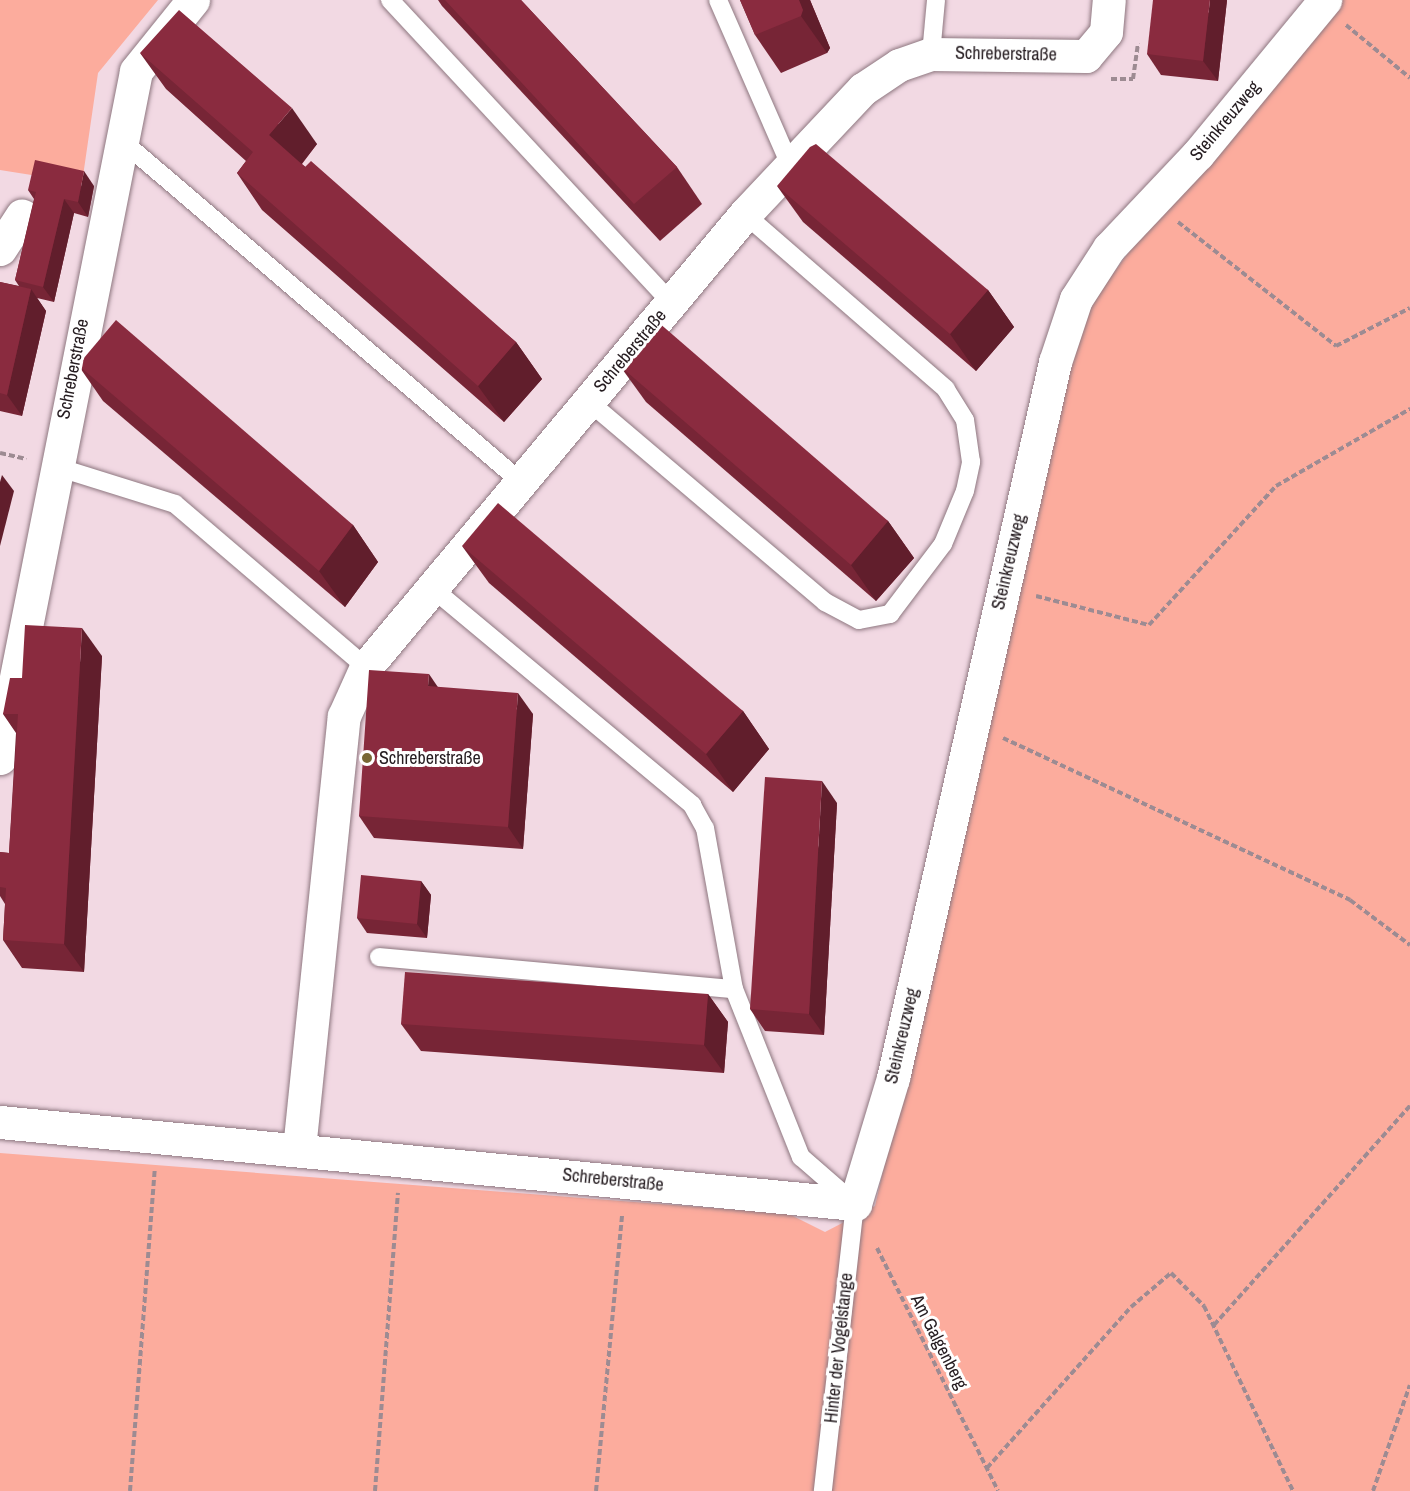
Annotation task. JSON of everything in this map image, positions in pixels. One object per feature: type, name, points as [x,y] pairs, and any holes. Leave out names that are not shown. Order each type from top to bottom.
[{"type":"street","name":"Schreberstraße","points":[[0,758],[54,466],[120,139],[136,71],[193,0]]},
{"type":"street","name":"Schreberstraße","points":[[299,1149],[344,716],[366,667],[745,214],[792,168],[878,76],[932,54],[1086,56],[1106,32],[1109,0]]},
{"type":"street","name":"Steinkreuzweg","points":[[855,1204],[893,1078],[1055,362],[1076,299],[1109,248],[1153,201],[1323,2]]},
{"type":"street","points":[[0,249],[22,215]]},
{"type":"street","name":"Schreberstraße","points":[[0,1122],[855,1204]]},
{"type":"lane","points":[[390,0],[671,302]]},
{"type":"lane","points":[[718,0],[792,168]]},
{"type":"lane","points":[[932,54],[936,0]]},
{"type":"lane","points":[[120,139],[521,482]]},
{"type":"lane","points":[[588,401],[825,602],[859,620],[891,614],[943,544],[965,491],[971,462],[964,420],[946,389],[745,214]]},
{"type":"lane","points":[[54,466],[175,504],[366,667]]},
{"type":"lane","points":[[432,588],[693,805],[705,828],[734,988],[801,1157],[855,1204]]},
{"type":"lane","points":[[379,957],[734,988]]},
{"type":"lane","name":"Hinter der Vogelstange","points":[[823,1491],[855,1204]]},
{"type":"path","points":[[1323,2],[1410,78]]},
{"type":"path","points":[[1153,201],[1336,346],[1410,308]]},
{"type":"path","points":[[1003,589],[1149,625],[1276,486],[1410,409]]},
{"type":"path","points":[[972,723],[1350,900],[1410,945]]},
{"type":"path","points":[[1214,1326],[1410,1106]]},
{"type":"path","points":[[130,1491],[156,1136]]},
{"type":"path","points":[[375,1491],[401,1159]]},
{"type":"path","points":[[596,1491],[626,1182]]},
{"type":"path","name":"Am Galgenberg","points":[[855,1204],[998,1491]]},
{"type":"path","points":[[987,1468],[1131,1307],[1171,1272],[1204,1305],[1293,1491]]},
{"type":"path","points":[[1373,1491],[1410,1385]]},
{"type":"shaded area","points":[[0,0],[158,0],[98,73],[82,183],[0,170]]},
{"type":"shaded area","points":[[1338,0],[1410,0],[1410,1491],[0,1491],[0,1153],[789,1214],[825,1232],[875,1206],[1063,384],[1088,308],[1161,208]]},
{"type":"building","points":[[445,0],[521,0],[677,167],[634,204]]},
{"type":"building","points":[[740,0],[799,0],[803,10],[801,16],[755,35]]},
{"type":"building","points":[[1153,0],[1210,0],[1203,61],[1147,54]]},
{"type":"building","points":[[179,10],[292,108],[269,135],[305,167],[311,161],[516,342],[478,386],[237,173],[253,152],[140,53]]},
{"type":"building","points":[[816,144],[988,290],[950,334],[777,186],[810,147]]},
{"type":"building","points":[[35,160],[84,171],[78,202],[64,199],[43,287],[15,280],[36,192],[28,190]]},
{"type":"building","points":[[0,282],[31,289],[7,395],[0,393]]},
{"type":"building","points":[[116,320],[353,525],[319,571],[78,365]]},
{"type":"building","points":[[658,322],[888,521],[851,565],[620,366]]},
{"type":"building","points":[[498,503],[743,711],[706,754],[462,546]]},
{"type":"building","points":[[25,625],[82,628],[64,944],[3,940],[6,888],[0,887],[0,852],[9,853],[18,714],[3,714],[10,678],[22,678]]},
{"type":"building","points":[[369,670],[429,674],[428,686],[518,693],[508,827],[359,816]]},
{"type":"building","points":[[765,777],[822,781],[809,1014],[750,1009]]},
{"type":"building","points":[[361,875],[421,881],[417,924],[357,918]]},
{"type":"building","points":[[405,972],[708,994],[704,1045],[401,1024]]},
{"type":"place","name":"Schreberstraße","points":[[367,758]]}]
